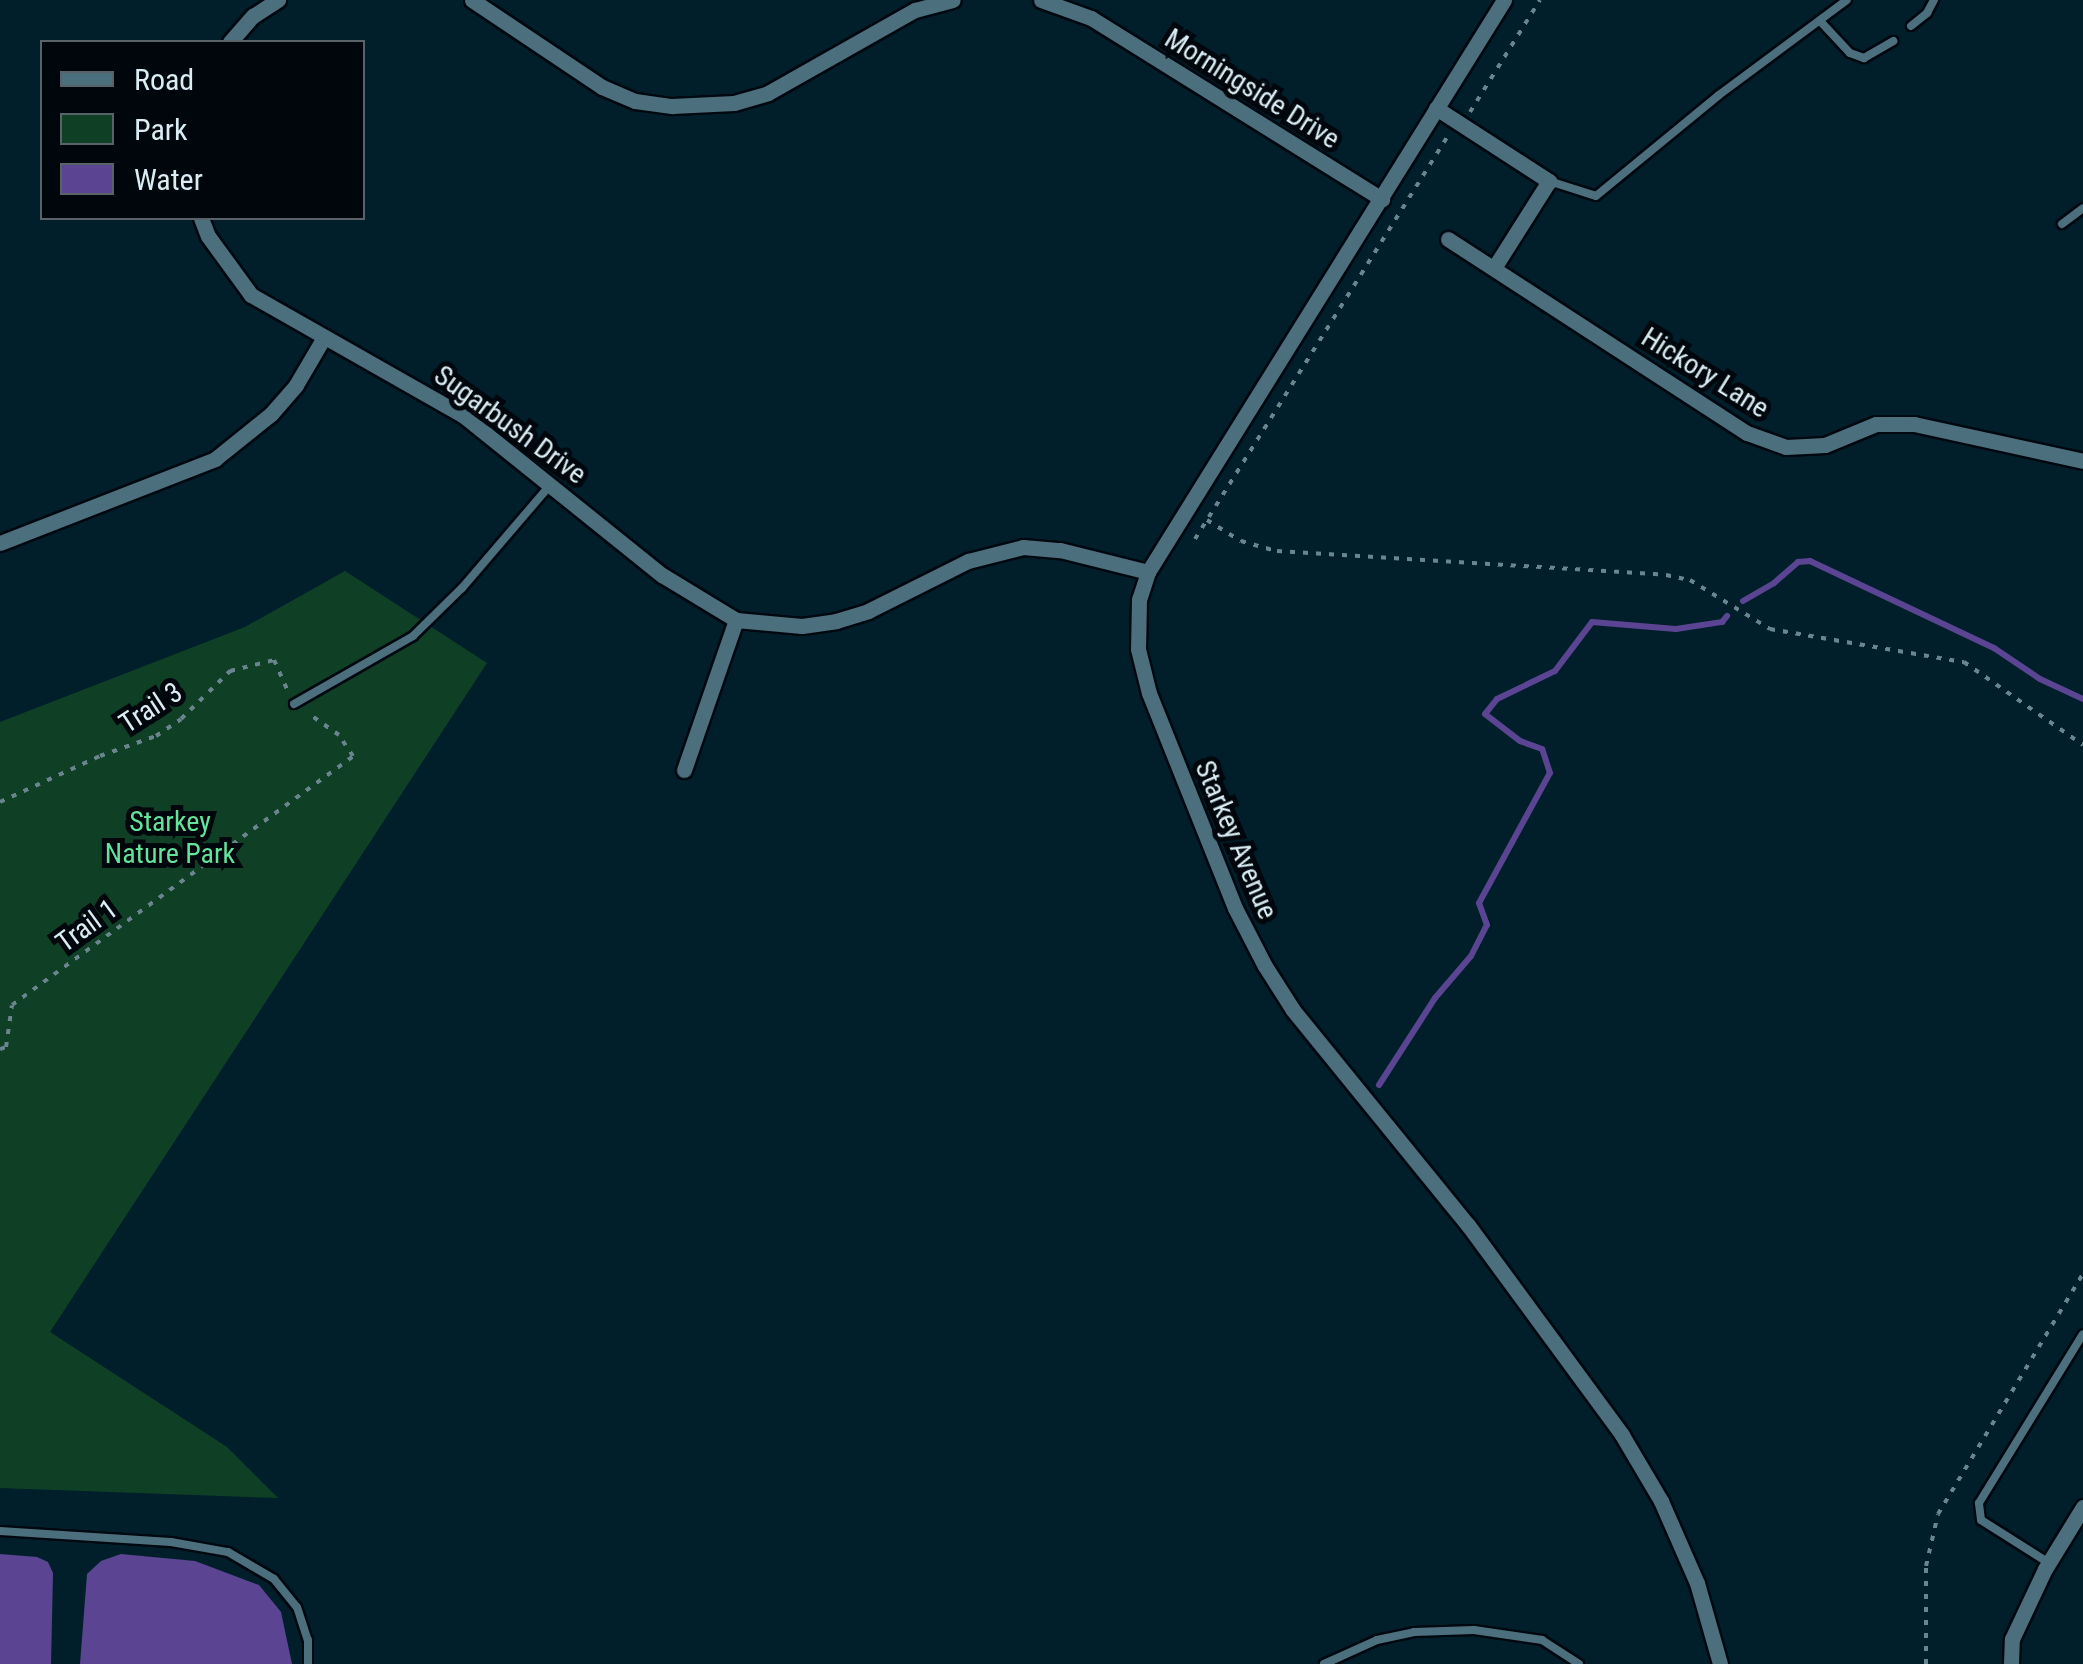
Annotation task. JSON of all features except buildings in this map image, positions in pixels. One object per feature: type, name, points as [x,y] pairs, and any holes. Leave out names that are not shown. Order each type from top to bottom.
[{"type":"street","points":[[232,40],[253,16],[278,0]]},
{"type":"street","points":[[472,0],[602,87],[635,100],[672,106],[734,103],[768,93],[913,5],[953,0]]},
{"type":"street","name":"Morningside Drive","points":[[1041,0],[1091,18],[1382,199]]},
{"type":"street","name":"Starkey Avenue","points":[[1504,0],[1148,572],[1136,626],[1149,694],[1235,908],[1265,966],[1293,1010],[1468,1225],[1622,1436],[1661,1502],[1697,1583],[1720,1664]]},
{"type":"street","points":[[1436,108],[1549,180],[1494,268]]},
{"type":"street","points":[[0,542],[215,459],[272,414],[296,385],[323,338],[251,295],[201,220]]},
{"type":"street","name":"Hickory Lane","points":[[1448,240],[1747,433],[1786,447],[1825,444],[1876,424],[1914,424],[2083,461]]},
{"type":"street","name":"Sugarbush Drive","points":[[323,338],[464,416],[662,575],[736,620],[802,626],[836,621],[868,611],[968,561],[1023,547],[1060,550],[1148,572]]},
{"type":"street","points":[[684,770],[736,620]]},
{"type":"street","points":[[2011,1664],[2012,1639],[2083,1507]]},
{"type":"lane","points":[[1549,180],[1596,196],[1719,95],[1847,0]]},
{"type":"lane","points":[[1911,26],[1927,13],[1934,0]]},
{"type":"lane","points":[[1821,22],[1850,53],[1864,58],[1893,41]]},
{"type":"lane","points":[[2062,224],[2083,208]]},
{"type":"lane","points":[[294,704],[413,636],[462,588],[551,484]]},
{"type":"lane","points":[[2049,1564],[1981,1520],[1979,1503],[2083,1334]]},
{"type":"lane","points":[[0,1530],[171,1542],[228,1552],[274,1579],[298,1608],[308,1640],[308,1664]]},
{"type":"lane","points":[[1324,1664],[1377,1640],[1414,1632],[1474,1630],[1542,1640],[1579,1664]]},
{"type":"path","points":[[1195,539],[1457,122],[1468,115],[1540,0]]},
{"type":"path","points":[[1207,520],[1241,541],[1276,551],[1666,575],[1690,580],[1770,629],[1964,662],[2083,745]]},
{"type":"path","name":"Trail 3","points":[[0,802],[100,756],[156,736],[180,719],[230,671],[274,660],[294,704]]},
{"type":"path","name":"Trail 1","points":[[0,1049],[6,1047],[12,1005],[354,756],[340,734],[294,704]]},
{"type":"path","points":[[1926,1664],[1926,1566],[1938,1514],[2083,1274]]},
{"type":"green space","name":"Starkey Nature Park","points":[[345,571],[487,663],[50,1332],[227,1447],[278,1498],[0,1488],[0,722],[245,627]]},
{"type":"water","points":[[0,1554],[37,1557],[48,1562],[53,1573],[51,1664],[0,1664]]},
{"type":"water","points":[[121,1554],[195,1561],[259,1585],[281,1612],[292,1664],[80,1664],[87,1574],[101,1561]]},
{"type":"waterway","points":[[1743,601],[1774,583],[1798,562],[1810,561],[1994,648],[2040,679],[2083,699]]},
{"type":"waterway","points":[[1379,1085],[1435,998],[1471,956],[1487,925],[1479,903],[1550,773],[1542,749],[1520,741],[1485,714],[1497,699],[1555,671],[1592,622],[1676,629],[1722,622],[1727,616]]}]
